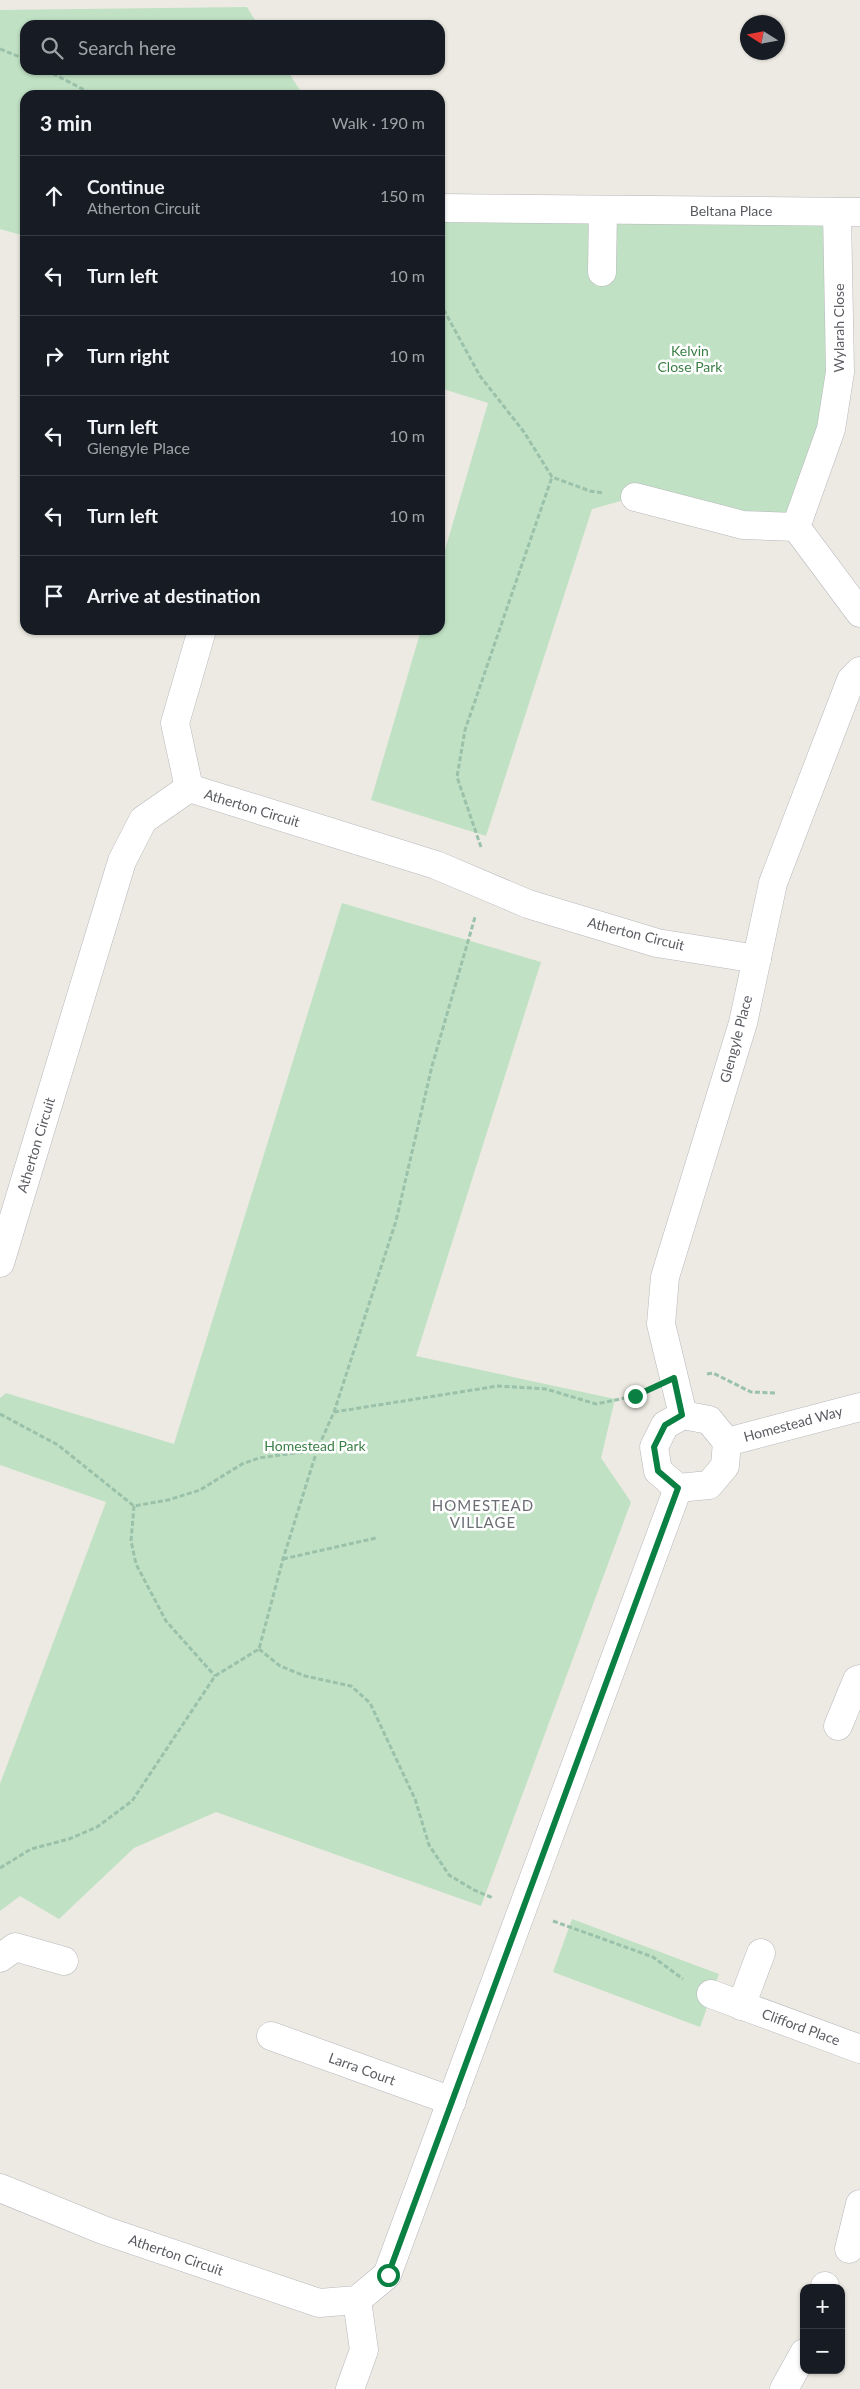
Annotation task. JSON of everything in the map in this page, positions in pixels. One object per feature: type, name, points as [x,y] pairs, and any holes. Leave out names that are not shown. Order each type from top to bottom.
[{"type":"street","name":"Beltana Place","points":[[445,208],[849,212]]},
{"type":"street","points":[[602,210],[602,272]]},
{"type":"street","name":"Wylarah Close","points":[[796,527],[831,429],[840,372],[849,212]]},
{"type":"street","points":[[635,497],[743,525],[796,527],[860,613]]},
{"type":"street","points":[[189,788],[175,723],[201,635]]},
{"type":"street","name":"Glengyle Place","points":[[682,1415],[661,1324],[665,1277],[743,1023],[773,883],[851,680],[860,671]]},
{"type":"street","name":"Atherton Circuit","points":[[0,1264],[122,862],[143,820],[189,788],[436,865],[528,904],[657,943],[757,959]]},
{"type":"street","name":"Homestead Way","points":[[727,1442],[860,1407]]},
{"type":"street","points":[[682,1415],[709,1420],[727,1442],[726,1466],[709,1485],[678,1488],[658,1471],[654,1447],[665,1425],[682,1415]]},
{"type":"street","points":[[350,2389],[364,2350],[357,2300],[388,2275],[678,1488]]},
{"type":"street","points":[[838,1726],[857,1680],[860,1679]]},
{"type":"street","points":[[0,1958],[15,1947],[64,1961]]},
{"type":"street","points":[[741,2006],[761,1953]]},
{"type":"street","name":"Clifford Place","points":[[711,1994],[860,2049]]},
{"type":"street","name":"Larra Court","points":[[271,2036],[452,2101]]},
{"type":"street","name":"Atherton Circuit","points":[[0,2188],[103,2230],[319,2303],[357,2300]]},
{"type":"street","points":[[849,2249],[860,2204]]},
{"type":"street","points":[[784,2389],[800,2360]]},
{"type":"path","points":[[0,49],[20,57]]},
{"type":"path","points":[[56,75],[84,90]]},
{"type":"path","points":[[445,312],[480,376],[524,432],[552,477],[590,491],[635,497]]},
{"type":"path","points":[[0,1868],[31,1849],[69,1839],[97,1827],[132,1801],[215,1676],[258,1648],[317,1450],[334,1412],[396,1221],[432,1066],[484,886],[484,858],[457,777],[465,730],[552,477]]},
{"type":"path","points":[[334,1412],[498,1386],[546,1389],[596,1404],[635,1396],[674,1378],[713,1373],[751,1392],[778,1394]]},
{"type":"path","points":[[0,1414],[58,1445],[134,1506],[168,1500],[200,1490],[242,1464],[259,1458],[317,1450]]},
{"type":"path","points":[[134,1506],[130,1541],[136,1564],[166,1621],[215,1676]]},
{"type":"path","points":[[283,1559],[376,1538]]},
{"type":"path","points":[[258,1648],[280,1666],[305,1676],[351,1686],[370,1703],[415,1799],[429,1845],[449,1874],[474,1890],[523,1911],[653,1957],[691,1985],[711,1994]]},
{"type":"green space","points":[[247,7],[255,20],[20,20],[20,75],[290,75],[300,90],[20,90],[20,235],[0,229],[0,10]]},
{"type":"green space","name":"Kelvin Close Park","points":[[445,208],[837,212],[840,372],[796,527],[635,497],[592,509],[486,836],[371,800],[420,635],[445,635],[445,550],[488,403],[445,390]]},
{"type":"green space","name":"Homestead Park","points":[[342,903],[541,962],[416,1356],[615,1399],[601,1458],[631,1502],[481,1906],[216,1812],[134,1848],[59,1919],[20,1896],[0,1911],[0,1784],[106,1502],[0,1465],[0,1398],[6,1393],[174,1444]]},
{"type":"green space","points":[[572,1919],[719,1974],[700,2027],[553,1972]]},
{"type":"district","name":"HOMESTEAD VILLAGE","points":[[483,1514]]},
{"type":"route","points":[[388,2275],[678,1488],[658,1471],[654,1447],[665,1425],[682,1415],[674,1378],[635,1396]]}]
